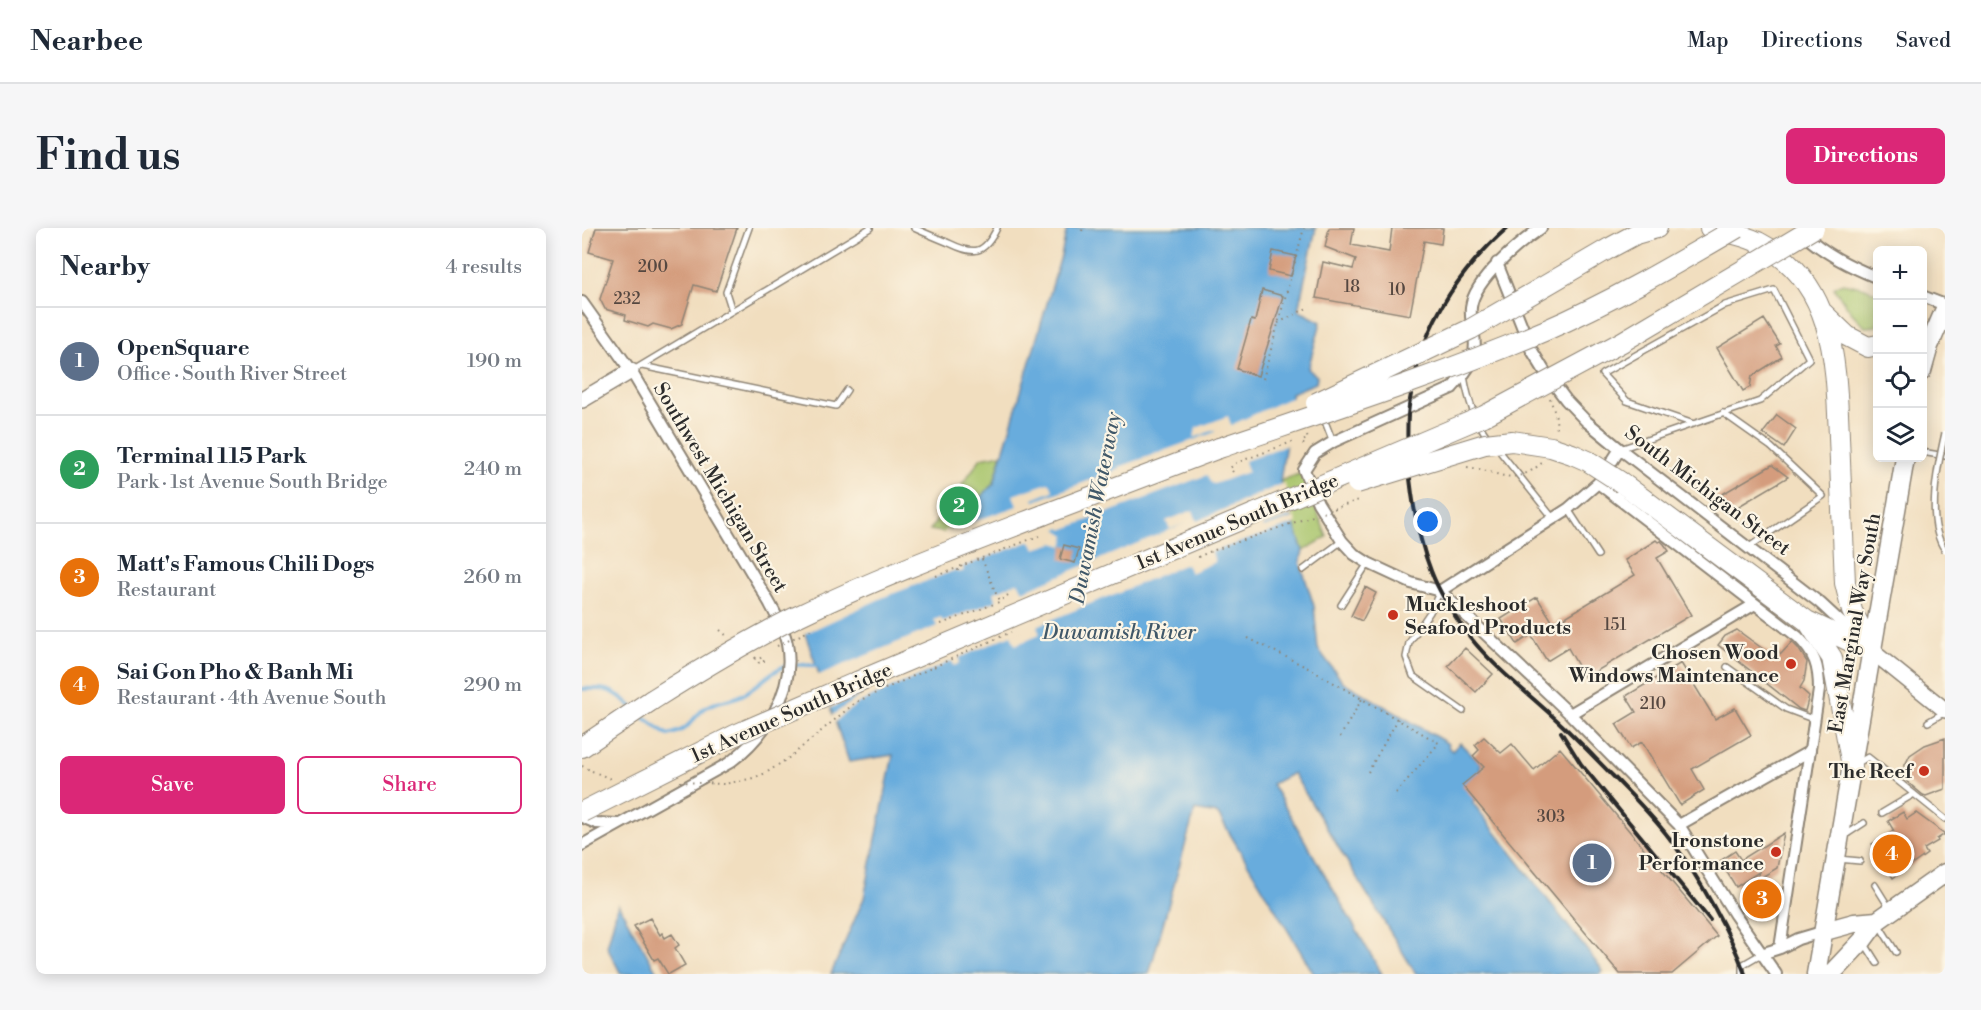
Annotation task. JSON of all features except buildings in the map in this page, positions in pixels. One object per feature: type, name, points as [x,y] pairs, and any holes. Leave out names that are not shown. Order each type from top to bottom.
[{"type":"highway","points":[[1219,448],[1471,330],[1608,249],[1636,234],[1657,228]]},
{"type":"highway","points":[[1710,228],[1757,242],[1778,254],[1795,270],[1822,312],[1830,334],[1836,380],[1845,583],[1852,611],[1873,652]]},
{"type":"highway","points":[[582,747],[736,648],[794,618],[933,558],[1219,448],[1442,371],[1544,331],[1613,298],[1737,228]]},
{"type":"highway","name":"1st Avenue South Bridge","points":[[582,812],[744,730],[1484,416],[1612,347],[1814,228]]},
{"type":"highway","points":[[1822,312],[1847,336],[1868,347],[1873,346]]},
{"type":"highway","points":[[1254,514],[1485,444],[1512,441],[1551,447],[1588,461],[1623,483],[1807,621],[1873,652]]},
{"type":"highway","points":[[1807,621],[1832,658],[1852,766]]},
{"type":"main road","points":[[1927,354],[1945,307]]},
{"type":"main road","points":[[582,400],[636,369]]},
{"type":"main road","name":"East Marginal Way South","points":[[1816,974],[1904,462]]},
{"type":"main road","name":"South Michigan Street","points":[[1873,652],[1945,711]]},
{"type":"main road","points":[[1832,974],[1884,916],[1944,876]]},
{"type":"main road","points":[[1825,931],[1884,916]]},
{"type":"street","points":[[1541,228],[1497,263],[1475,295],[1471,305],[1475,355],[1452,388],[1333,442],[1315,453],[1304,470],[1318,503],[1342,541],[1354,554],[1412,583],[1440,591],[1570,714],[1679,825],[1776,974]]},
{"type":"street","points":[[1798,228],[1822,250],[1873,276]]},
{"type":"street","name":"South Michigan Street","points":[[1497,263],[1531,349],[1566,400],[1586,421],[1820,603],[1873,652]]},
{"type":"street","points":[[1927,298],[1945,307]]},
{"type":"street","name":"Southwest Michigan Street","points":[[582,845],[729,763],[753,742],[772,717],[779,703],[787,676],[788,660],[788,646],[778,618],[636,369],[584,309]]},
{"type":"street","points":[[1440,591],[1568,509],[1598,483],[1620,449]]},
{"type":"street","points":[[1570,714],[1755,604],[1598,483]]},
{"type":"street","name":"East Marginal Way South","points":[[1755,604],[1810,649],[1819,674],[1815,720],[1779,948]]},
{"type":"street","points":[[1679,825],[1810,751]]},
{"type":"street","points":[[582,817],[596,823],[618,824]]},
{"type":"street","points":[[1761,954],[1825,931]]},
{"type":"lane","points":[[732,311],[726,292],[749,228]]},
{"type":"lane","points":[[636,369],[870,228]]},
{"type":"lane","points":[[914,228],[966,251],[977,251],[984,247],[994,236],[997,228]]},
{"type":"lane","points":[[1620,449],[1694,424],[1760,401],[1809,359],[1774,290],[1725,305],[1602,374],[1627,401],[1694,424]]},
{"type":"lane","points":[[636,369],[836,406],[847,390]]},
{"type":"lane","points":[[1463,374],[1478,423],[1554,519]]},
{"type":"lane","points":[[1723,414],[1771,447],[1823,496],[1749,547]]},
{"type":"lane","points":[[1324,419],[1333,442]]},
{"type":"lane","points":[[1945,433],[1935,483],[1935,514],[1939,541],[1945,550]]},
{"type":"lane","points":[[1927,453],[1945,456]]},
{"type":"lane","points":[[1568,509],[1598,555]]},
{"type":"lane","points":[[1303,570],[1342,541]]},
{"type":"lane","points":[[1341,605],[1368,563]]},
{"type":"lane","points":[[1440,591],[1430,612],[1409,643],[1406,657],[1413,676],[1463,711]]},
{"type":"lane","points":[[1727,666],[1786,709],[1815,720]]},
{"type":"lane","points":[[1928,722],[1945,711]]},
{"type":"lane","points":[[1852,766],[1868,757],[1945,819]]},
{"type":"lane","points":[[1882,813],[1914,794]]},
{"type":"lane","points":[[1840,838],[1864,823]]},
{"type":"lane","points":[[1836,858],[1860,861]]},
{"type":"lane","points":[[1875,885],[1896,952]]},
{"type":"lane","points":[[1863,940],[1877,963]]},
{"type":"lane","points":[[1742,974],[1742,964],[1761,954]]},
{"type":"path","points":[[1263,379],[1304,228]]},
{"type":"path","points":[[1278,323],[1307,308]]},
{"type":"path","points":[[1548,395],[1556,417],[1557,438]]},
{"type":"path","points":[[1233,472],[1230,468],[1236,463],[1309,436],[1311,443],[1304,446],[1302,441],[1308,439]]},
{"type":"path","points":[[1464,466],[1508,477],[1526,474],[1545,460]]},
{"type":"path","name":"1st Avenue South Bridge","points":[[1209,552],[1364,498]]},
{"type":"path","points":[[930,578],[957,568],[958,570],[962,568],[961,566],[1039,536]]},
{"type":"path","points":[[982,559],[999,602]]},
{"type":"path","points":[[941,624],[999,602],[1008,595]]},
{"type":"path","points":[[776,647],[818,626]]},
{"type":"path","name":"1st Avenue South Bridge","points":[[680,782],[724,784],[750,779],[765,773],[784,761],[856,702],[1011,632]]},
{"type":"path","points":[[1248,638],[1308,668],[1441,744],[1396,793]]},
{"type":"path","points":[[748,661],[757,660],[765,652]]},
{"type":"path","points":[[1340,737],[1362,699]]},
{"type":"path","points":[[1368,772],[1398,720]]},
{"type":"path","points":[[582,766],[613,779]]},
{"type":"green space","points":[[1843,283],[1873,291],[1873,326],[1865,327],[1851,312],[1834,288]]},
{"type":"green space","points":[[1002,454],[994,483],[947,533],[930,530],[981,458]]},
{"type":"green space","points":[[1302,473],[1327,537],[1303,551],[1280,481]]},
{"type":"water","name":"Duwamish River","points":[[1067,228],[1316,228],[1298,310],[1321,322],[1308,369],[1317,376],[1316,383],[1291,393],[1292,405],[1280,481],[1303,551],[1300,562],[1314,606],[1318,649],[1343,682],[1447,743],[1452,751],[1460,743],[1481,764],[1473,803],[1603,971],[1601,974],[1416,974],[1293,773],[1272,784],[1382,974],[1314,974],[1218,814],[1195,810],[1149,974],[831,974],[864,898],[893,755],[849,762],[797,610],[934,547],[994,483],[1061,256]]},
{"type":"water","points":[[618,904],[658,974],[621,974],[607,947]]},
{"type":"pier","points":[[1294,396],[1295,406],[1289,444],[1245,461],[1248,472],[1214,484],[1207,475],[1062,530],[1057,529],[1066,535],[1063,546],[1054,543],[1035,549],[1031,541],[963,567],[964,571],[958,573],[956,570],[884,597],[802,635],[794,611],[796,607],[932,545],[948,528],[949,530],[1017,506],[1013,495],[1051,484],[1053,491],[1033,499],[1034,501],[1215,432],[1214,430],[1194,438],[1196,428],[1228,416],[1231,425]]},
{"type":"pier","points":[[1284,483],[1295,515],[1263,526],[1263,528],[1295,517],[1297,523],[1212,552],[1215,562],[1190,573],[1186,564],[1037,626],[1040,635],[1015,645],[1011,635],[959,658],[960,663],[954,666],[952,661],[859,703],[833,724],[830,717],[861,695],[828,709],[816,676],[937,626],[934,620],[941,617],[943,621],[996,601],[993,593],[1018,582],[1023,591],[1186,523],[1170,529],[1166,521],[1193,510],[1197,521]]},
{"type":"waterway","points":[[642,716],[668,735],[676,733],[686,727],[705,708],[746,693],[778,669],[799,664],[816,665]]},
{"type":"waterway","points":[[582,689],[597,689],[615,693],[632,707]]},
{"type":"railway","points":[[1507,228],[1481,253],[1448,296],[1431,328],[1417,370],[1410,399],[1407,433],[1409,473],[1415,515],[1425,554],[1443,597],[1480,649],[1575,737],[1666,834],[1714,906],[1745,974]]},
{"type":"railway","points":[[1561,732],[1581,764],[1710,920]]},
{"type":"place","name":"Terminal 115 Park","points":[[959,506]]},
{"type":"place","name":"Muckleshoot Seafood Products","points":[[1393,615]]},
{"type":"place","name":"Chosen Wood Windows Maintenance","points":[[1791,664]]},
{"type":"place","name":"The Reef","points":[[1924,771]]},
{"type":"place","name":"Ironstone Performance","points":[[1776,852]]},
{"type":"place","name":"Sai Gon Pho & Banh Mi","points":[[1892,854]]},
{"type":"place","name":"OpenSquare","points":[[1592,863]]},
{"type":"place","name":"Matt's Famous Chili Dogs","points":[[1762,899]]},
{"type":"water label","name":"Duwamish Waterway","points":[[1095,508]]}]
